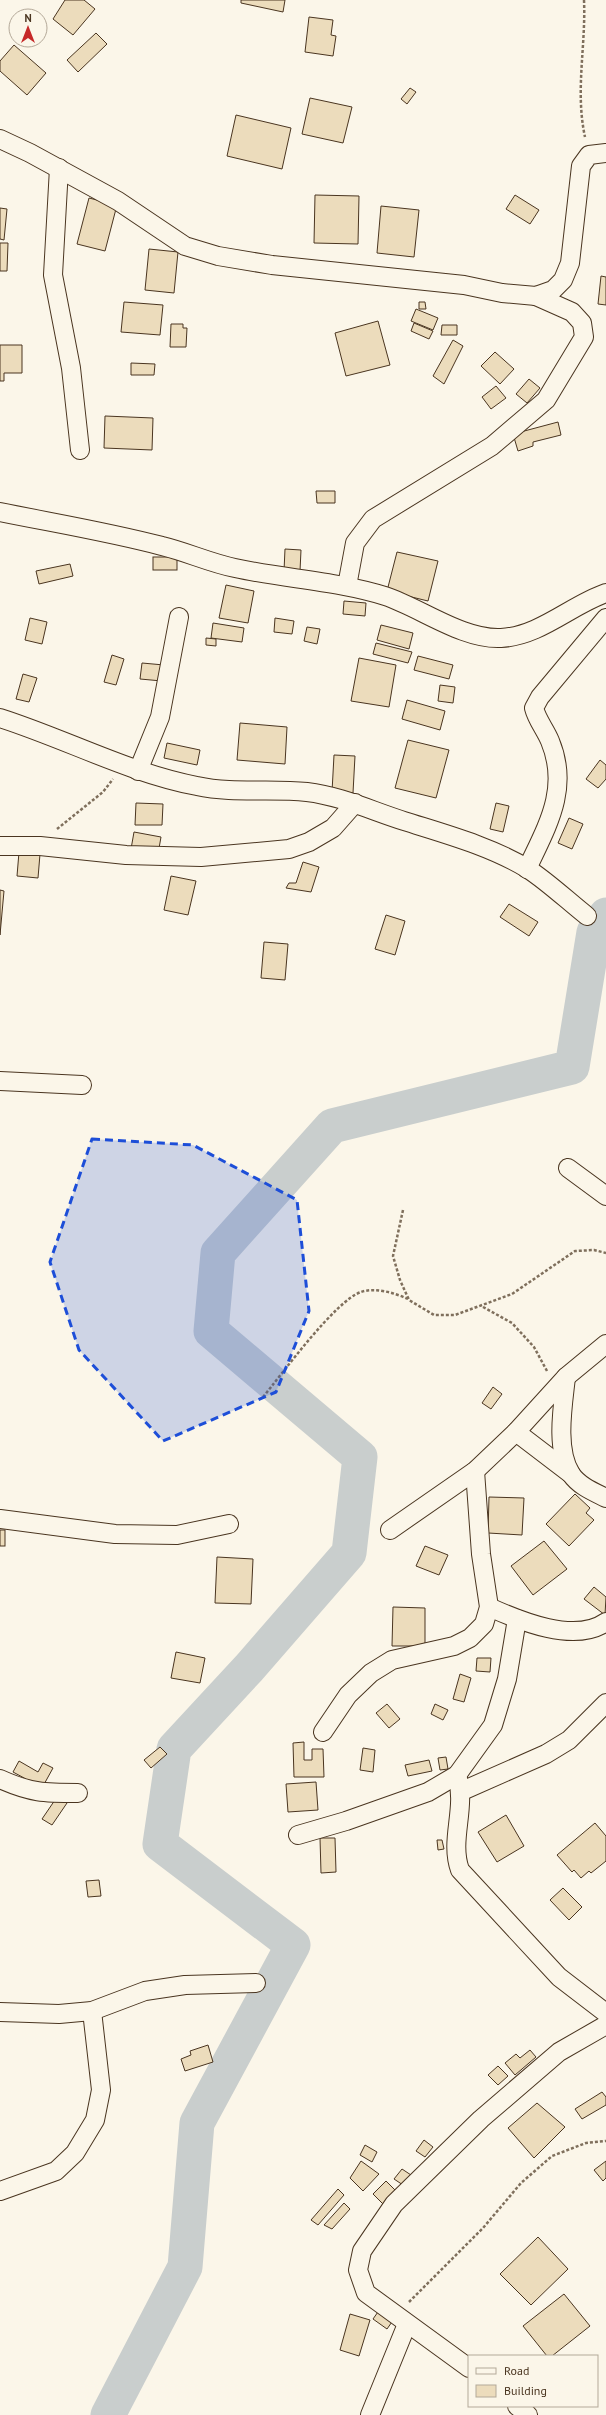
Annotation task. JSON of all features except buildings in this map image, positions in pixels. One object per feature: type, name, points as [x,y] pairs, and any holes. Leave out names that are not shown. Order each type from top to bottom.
[{"type":"street","points":[[0,139],[59,168],[118,201],[185,246],[218,256],[294,267],[464,285],[502,293],[536,296],[572,312],[582,323],[584,337],[546,400],[492,446],[373,519],[355,543],[347,586]]},
{"type":"street","points":[[536,296],[553,290],[563,280],[570,263],[581,166],[598,154]]},
{"type":"street","points":[[59,168],[54,275],[71,368],[80,450]]},
{"type":"street","points":[[0,512],[163,546],[233,568],[276,577],[347,586],[386,596],[480,636],[502,638],[557,620],[596,596],[606,593]]},
{"type":"street","points":[[131,768],[160,717],[179,617]]},
{"type":"street","points":[[527,869],[551,819],[557,798],[558,767],[550,741],[534,708],[540,697],[606,618]]},
{"type":"street","points":[[0,718],[39,730],[131,768],[198,787],[235,791],[277,790],[309,792],[355,803],[468,841],[527,869],[587,916]]},
{"type":"street","points":[[0,846],[40,846],[126,855],[201,857],[289,849],[309,842],[333,828],[355,803]]},
{"type":"street","points":[[0,1081],[82,1085]]},
{"type":"street","points":[[568,1168],[606,1196]]},
{"type":"street","points":[[390,1530],[475,1471],[516,1432],[561,1383],[606,1344]]},
{"type":"street","points":[[561,1383],[563,1441],[571,1474]]},
{"type":"street","points":[[516,1432],[571,1474],[586,1488],[606,1498]]},
{"type":"street","points":[[323,1732],[348,1695],[371,1673],[392,1660],[454,1646],[470,1638],[484,1624],[489,1607],[482,1554],[475,1471]]},
{"type":"street","points":[[586,1488],[606,1489]]},
{"type":"street","points":[[0,1519],[115,1534],[177,1535],[229,1524]]},
{"type":"street","points":[[489,1607],[517,1620],[564,1630],[585,1632],[598,1628],[606,1622]]},
{"type":"street","points":[[517,1620],[507,1679],[492,1725],[460,1783],[455,1856],[460,1870],[560,1977],[606,2013]]},
{"type":"street","points":[[298,1835],[346,1821],[428,1792],[460,1783],[546,1754],[569,1740],[606,1703]]},
{"type":"street","points":[[0,1779],[22,1789],[41,1793],[78,1793]]},
{"type":"street","points":[[0,2012],[59,2014],[92,2011],[145,1991],[185,1985],[256,1983]]},
{"type":"street","points":[[0,2191],[56,2171],[75,2153],[95,2120],[101,2090],[92,2011]]},
{"type":"street","points":[[468,2367],[366,2293],[358,2270],[362,2251],[394,2204],[481,2119],[558,2052],[606,2025]]},
{"type":"street","points":[[370,2415],[401,2319]]},
{"type":"street","points":[[518,2407],[528,2415]]},
{"type":"path","points":[[584,0],[585,25],[580,72],[580,101],[598,154]]},
{"type":"path","points":[[40,846],[65,820],[103,792],[131,768]]},
{"type":"path","points":[[404,1210],[393,1256],[409,1300]]},
{"type":"path","points":[[263,1397],[339,1305],[361,1292],[395,1293],[434,1315],[456,1315],[512,1294],[575,1251],[594,1250],[606,1253]]},
{"type":"path","points":[[482,1306],[512,1323],[534,1347],[561,1383]]},
{"type":"path","points":[[401,2319],[521,2184],[552,2156],[586,2144],[606,2141]]},
{"type":"highlighted area","points":[[92,1139],[193,1145],[297,1200],[309,1311],[276,1392],[163,1441],[79,1350],[50,1262]]},
{"type":"waterway","points":[[108,2415],[185,2267],[197,2123],[293,1945],[160,1844],[174,1749],[249,1668],[349,1553],[360,1457],[211,1331],[218,1253],[332,1126],[572,1067],[594,932],[606,915]]}]
